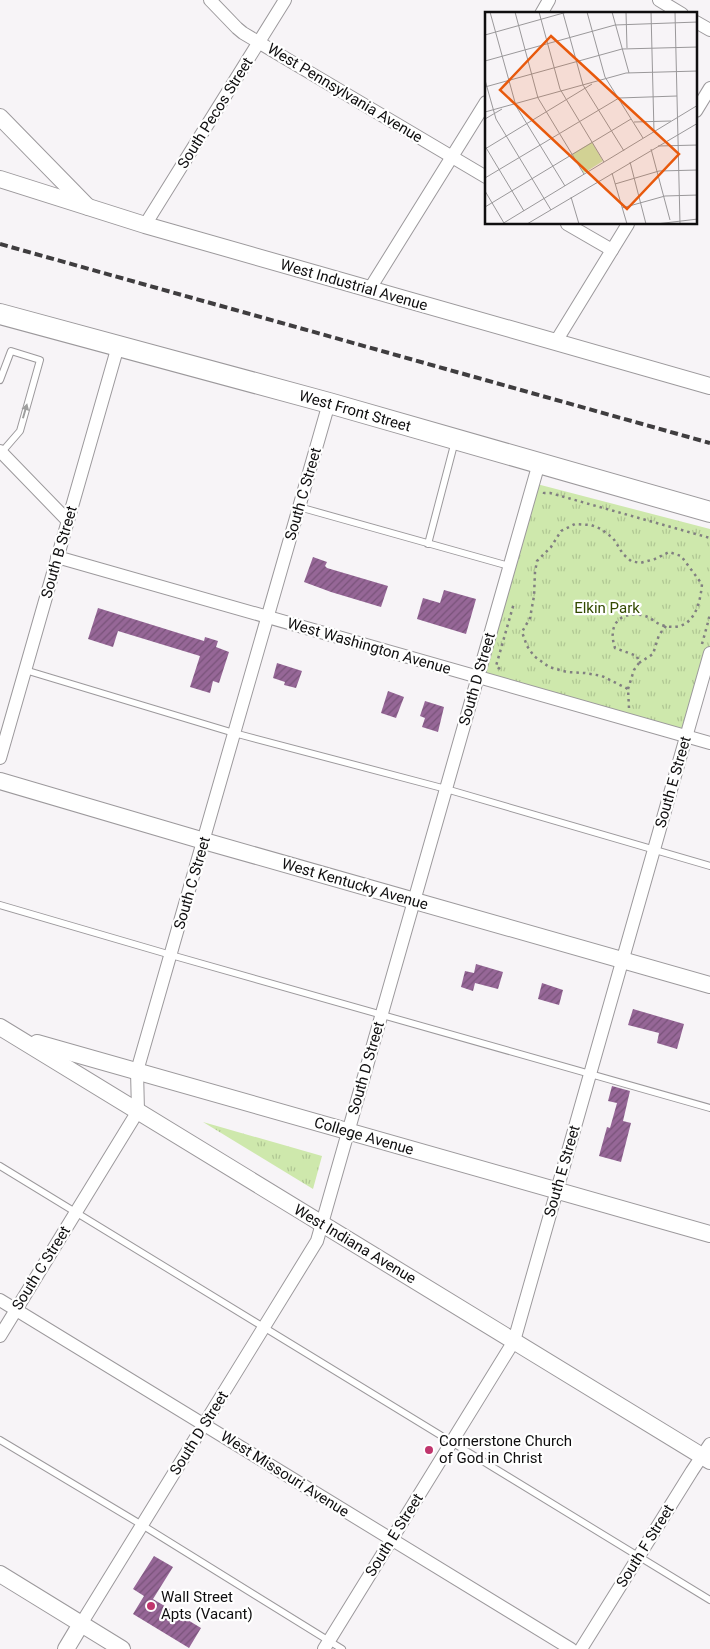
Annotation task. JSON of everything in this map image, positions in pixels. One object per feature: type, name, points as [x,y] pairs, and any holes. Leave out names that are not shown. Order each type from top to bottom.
[{"type":"main road","name":"West Front Street","points":[[2,317],[329,403],[710,512]]},
{"type":"street","name":"West Pennsylvania Avenue","points":[[210,0],[237,28],[485,176]]},
{"type":"street","name":"South Pecos Street","points":[[146,225],[285,0]]},
{"type":"street","points":[[542,12],[549,0]]},
{"type":"street","points":[[659,0],[679,12]]},
{"type":"street","points":[[698,23],[710,30]]},
{"type":"street","points":[[698,108],[710,88]]},
{"type":"street","points":[[369,290],[485,104]]},
{"type":"street","points":[[0,117],[89,208]]},
{"type":"street","name":"West Industrial Avenue","points":[[0,179],[146,225],[710,386]]},
{"type":"street","points":[[569,225],[612,250]]},
{"type":"street","points":[[555,343],[627,225]]},
{"type":"street","name":"South B Street","points":[[0,758],[118,346]]},
{"type":"street","name":"South C Street","points":[[0,1336],[138,1111],[137,1072],[329,403]]},
{"type":"street","points":[[1,452],[67,520]]},
{"type":"street","name":"South D Street","points":[[81,1624],[317,1241],[538,463]]},
{"type":"street","name":"West Washington Avenue","points":[[58,557],[477,677],[628,713],[686,736],[710,743]]},
{"type":"street","name":"South E Street","points":[[326,1645],[514,1341],[710,653]]},
{"type":"street","name":"West Kentucky Avenue","points":[[0,780],[204,841],[710,985]]},
{"type":"street","name":"West Indiana Avenue","points":[[0,1026],[514,1341],[707,1454]]},
{"type":"street","name":"College Avenue","points":[[18,1038],[710,1234]]},
{"type":"street","name":"West Missouri Avenue","points":[[0,1300],[571,1649]]},
{"type":"street","name":"South F Street","points":[[581,1649],[639,1556],[707,1454]]},
{"type":"street","points":[[0,1574],[122,1649]]},
{"type":"street","points":[[66,1649],[81,1624]]},
{"type":"lane","points":[[0,380],[11,351],[40,360],[20,431],[1,452]]},
{"type":"lane","points":[[428,544],[456,440]]},
{"type":"lane","points":[[299,507],[509,566]]},
{"type":"lane","points":[[25,670],[234,733],[446,789],[710,866]]},
{"type":"lane","points":[[0,905],[710,1108]]},
{"type":"lane","points":[[0,1166],[710,1600]]},
{"type":"lane","points":[[0,1440],[142,1525],[326,1645],[342,1649]]},
{"type":"path","points":[[542,503],[544,493],[550,493],[710,538]]},
{"type":"path","points":[[628,689],[602,676],[567,672],[549,667],[534,656],[527,646],[522,632],[530,618],[537,561],[551,547],[561,531],[575,524],[601,528],[613,538],[623,554],[631,561],[640,564],[669,552],[681,556],[702,584],[700,600],[693,617],[678,626],[666,626],[640,614],[629,614],[620,618],[613,627],[612,635],[615,648],[637,656],[639,663]]},
{"type":"path","points":[[503,671],[496,666],[515,599]]},
{"type":"path","points":[[628,713],[628,689],[634,670],[639,663],[652,654],[659,636],[666,626]]},
{"type":"path","points":[[620,704],[628,713]]},
{"type":"green space","name":"Elkin Park","points":[[533,483],[710,529],[710,653],[686,736],[477,677]]},
{"type":"green space","points":[[203,1122],[322,1156],[313,1189]]},
{"type":"building","points":[[313,557],[327,562],[325,566],[327,568],[388,586],[381,607],[304,582]]},
{"type":"building","points":[[444,590],[476,599],[466,634],[417,619],[423,598],[440,603]]},
{"type":"building","points":[[98,608],[204,641],[205,637],[218,641],[216,647],[229,652],[219,683],[213,681],[210,693],[190,687],[200,656],[118,631],[113,647],[88,639]]},
{"type":"building","points":[[277,663],[302,671],[296,688],[284,685],[285,682],[273,678]]},
{"type":"building","points":[[388,691],[404,697],[396,718],[381,713]]},
{"type":"building","points":[[425,701],[444,707],[438,732],[422,727],[425,718],[420,716]]},
{"type":"building","points":[[476,964],[503,972],[498,989],[475,983],[473,991],[461,987],[465,971],[474,973]]},
{"type":"building","points":[[542,983],[563,990],[559,1005],[538,999]]},
{"type":"building","points":[[633,1009],[684,1024],[677,1049],[657,1043],[659,1033],[628,1025]]},
{"type":"building","points":[[612,1086],[630,1091],[623,1121],[631,1123],[621,1162],[599,1156],[607,1127],[610,1128],[617,1103],[608,1101]]},
{"type":"building","name":"Wall Street Apts (Vacant)","points":[[154,1556],[173,1567],[153,1599],[201,1628],[189,1648],[133,1614],[144,1596],[133,1589]]},
{"type":"railway","points":[[0,244],[710,443]]},
{"type":"place","name":"Cornerstone Church of God in Christ","points":[[429,1450]]},
{"type":"place","name":"Wall Street Apts (Vacant)","points":[[151,1606]]}]
